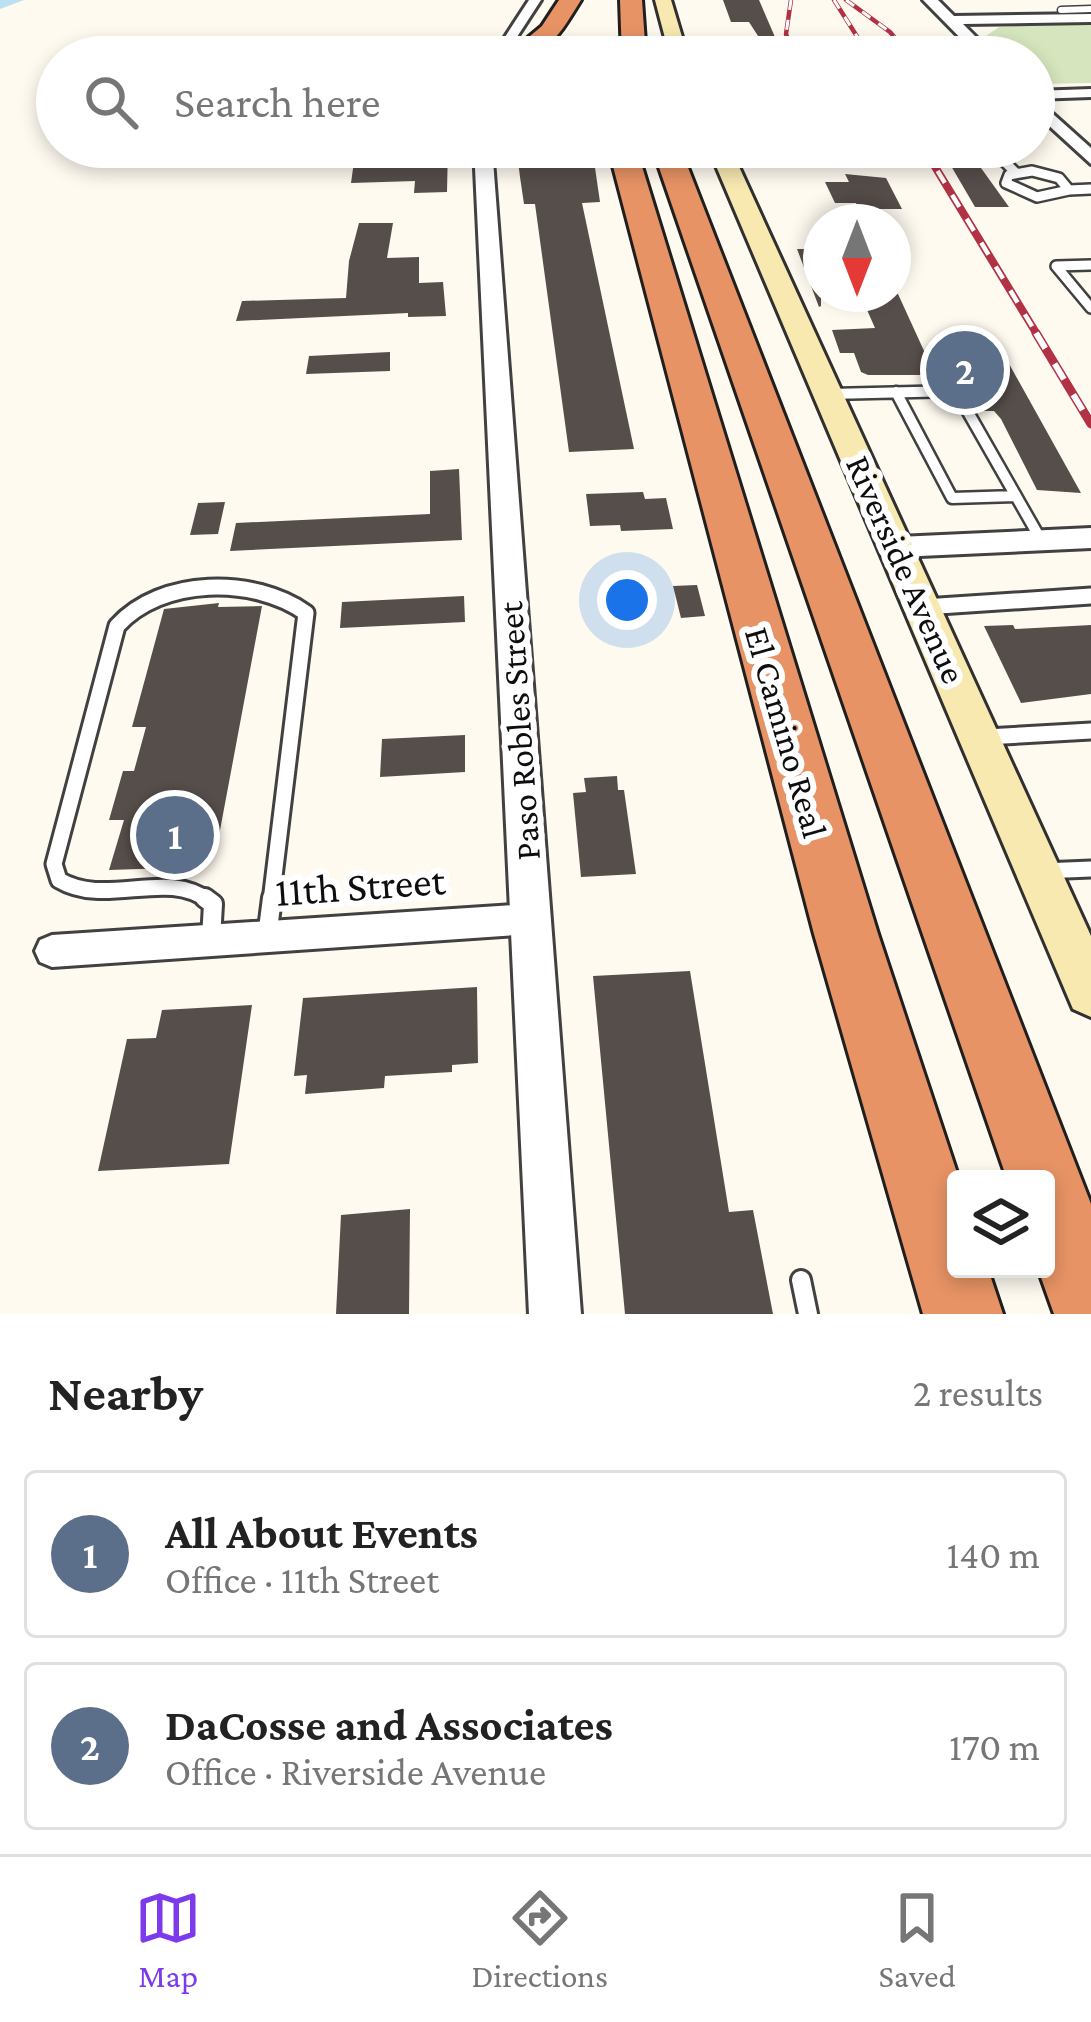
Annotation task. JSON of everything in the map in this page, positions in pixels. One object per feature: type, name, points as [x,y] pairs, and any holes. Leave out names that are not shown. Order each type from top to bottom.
[{"type":"highway","points":[[541,36],[571,0]]},
{"type":"highway","points":[[631,0],[633,36]]},
{"type":"highway","name":"El Camino Real","points":[[628,168],[846,934],[963,1314]]},
{"type":"highway","points":[[674,168],[1041,1170]]},
{"type":"highway","points":[[1055,1209],[1091,1306]]},
{"type":"main road","points":[[663,0],[673,36]]},
{"type":"main road","name":"Riverside Avenue","points":[[728,168],[1091,992]]},
{"type":"street","points":[[516,36],[535,0]]},
{"type":"street","points":[[930,0],[966,36]]},
{"type":"street","points":[[950,20],[1091,14]]},
{"type":"street","points":[[1055,96],[1091,93]]},
{"type":"street","points":[[1055,120],[1091,158]]},
{"type":"street","name":"Paso Robles Street","points":[[484,168],[555,1314]]},
{"type":"street","points":[[898,548],[1090,541]]},
{"type":"street","name":"11th Street","points":[[52,951],[530,919]]},
{"type":"lane","points":[[1054,4],[1066,14]]},
{"type":"lane","points":[[1011,168],[1051,175],[1069,190]]},
{"type":"lane","points":[[1015,172],[1006,183],[1027,195],[1049,198],[1069,190],[1091,189]]},
{"type":"lane","points":[[1091,265],[1056,266],[1091,308]]},
{"type":"lane","points":[[830,394],[956,391],[1041,540]]},
{"type":"lane","points":[[896,392],[952,498],[1016,496]]},
{"type":"lane","points":[[211,940],[213,904],[207,896],[183,890],[80,894],[58,880],[54,864],[118,626],[137,603],[169,593],[261,590],[283,595],[306,613],[267,937]]},
{"type":"lane","points":[[924,607],[1091,596]]},
{"type":"lane","points":[[981,738],[1091,731]]},
{"type":"lane","points":[[1038,871],[1091,869]]},
{"type":"lane","points":[[801,1280],[808,1314]]},
{"type":"green space","points":[[1091,23],[1091,83],[1055,84],[1055,36],[986,36],[999,27]]},
{"type":"building","points":[[723,0],[759,0],[775,36],[758,36],[749,22],[731,22]]},
{"type":"building","points":[[353,168],[448,168],[447,192],[414,193],[415,181],[351,183]]},
{"type":"building","points":[[519,168],[595,168],[600,202],[582,203],[634,449],[569,452],[535,204],[524,204]]},
{"type":"building","points":[[952,168],[981,168],[1009,207],[975,207]]},
{"type":"building","points":[[845,174],[886,178],[899,204],[835,203],[825,182],[849,182]]},
{"type":"building","points":[[359,223],[393,223],[387,258],[419,257],[419,283],[443,282],[446,316],[408,317],[408,313],[236,321],[242,301],[346,298]]},
{"type":"building","points":[[868,312],[906,312],[925,353],[1003,353],[1081,493],[1037,490],[1001,419],[994,411],[981,411],[964,375],[861,372],[854,353],[840,353],[832,330],[875,328]]},
{"type":"building","points":[[390,352],[390,371],[306,374],[309,356]]},
{"type":"building","points":[[459,469],[462,540],[230,551],[236,523],[430,514],[430,471]]},
{"type":"building","points":[[643,492],[645,499],[666,498],[673,529],[621,531],[620,525],[590,526],[586,494]]},
{"type":"building","points":[[225,502],[218,534],[190,535],[198,503]]},
{"type":"building","points":[[697,585],[705,616],[681,618],[673,586]]},
{"type":"building","points":[[464,596],[465,622],[340,628],[342,602]]},
{"type":"building","points":[[219,603],[218,607],[262,606],[218,841],[205,842],[200,867],[109,870],[124,820],[109,820],[123,771],[134,771],[146,727],[132,727],[164,609]]},
{"type":"building","points":[[1013,625],[1015,629],[1091,625],[1091,694],[1021,703],[984,626]]},
{"type":"building","points":[[465,735],[465,772],[380,777],[382,739]]},
{"type":"building","points":[[617,776],[618,790],[624,790],[636,874],[581,877],[573,793],[586,792],[584,778]]},
{"type":"building","points":[[690,971],[729,1212],[753,1210],[773,1314],[625,1314],[593,976]]},
{"type":"building","points":[[477,987],[478,1063],[452,1065],[452,1072],[385,1076],[384,1088],[305,1094],[307,1075],[294,1076],[303,998]]},
{"type":"building","points":[[252,1005],[229,1164],[98,1171],[127,1039],[156,1038],[162,1010]]},
{"type":"building","points":[[410,1209],[409,1314],[336,1314],[341,1215]]},
{"type":"waterway","points":[[0,3],[14,0]]},
{"type":"railway","points":[[787,36],[791,0]]},
{"type":"railway","points":[[834,0],[857,36]]},
{"type":"railway","points":[[846,0],[893,36]]},
{"type":"railway","points":[[936,168],[1038,336]]},
{"type":"railway","points":[[1036,333],[1091,424]]},
{"type":"place","name":"DaCosse and Associates","points":[[965,370]]},
{"type":"place","name":"All About Events","points":[[175,835]]}]
